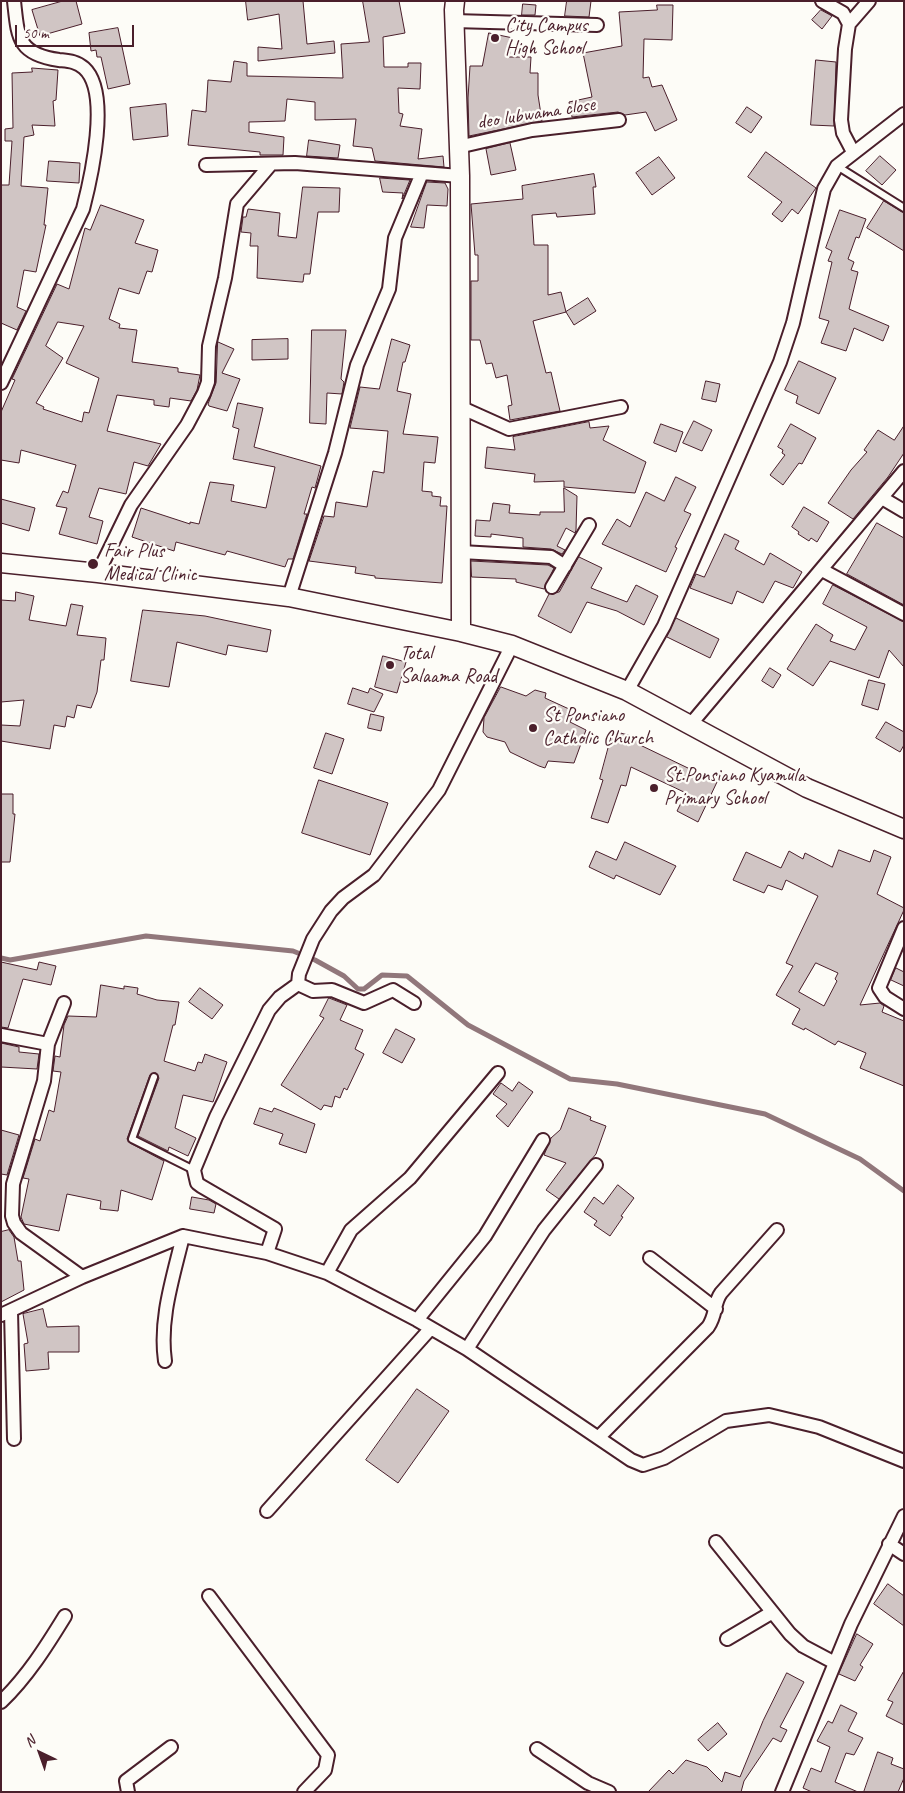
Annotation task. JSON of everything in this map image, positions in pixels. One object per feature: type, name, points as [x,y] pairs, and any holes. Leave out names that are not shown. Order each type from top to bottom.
[{"type":"main road","points":[[455,1],[454,21],[460,176],[461,632]]},
{"type":"main road","points":[[1,563],[289,597],[461,632],[512,645],[627,691],[807,788],[904,829]]},
{"type":"street","points":[[1,383],[83,209],[91,179],[98,105],[93,81],[84,68],[74,62],[45,58],[22,43],[18,37],[14,1]]},
{"type":"street","points":[[822,1],[843,13],[849,24]]},
{"type":"street","points":[[853,152],[843,133],[841,120],[845,49],[849,24],[868,1]]},
{"type":"street","points":[[454,21],[597,25]]},
{"type":"street","points":[[627,691],[664,626],[780,362],[793,323],[824,189],[837,166],[904,114]]},
{"type":"street","name":"deo lubwama close","points":[[458,147],[532,130],[619,120]]},
{"type":"street","points":[[206,165],[296,163],[460,176]]},
{"type":"street","points":[[98,573],[132,504],[182,433],[204,393],[208,382],[210,346],[225,278],[237,204],[271,164]]},
{"type":"street","points":[[289,597],[335,453],[357,365],[390,288],[397,232],[422,174]]},
{"type":"street","points":[[460,407],[509,429],[621,407]]},
{"type":"street","points":[[690,725],[904,471]]},
{"type":"street","points":[[882,498],[904,512]]},
{"type":"street","points":[[552,587],[589,525]]},
{"type":"street","points":[[461,552],[551,557],[565,566]]},
{"type":"street","points":[[822,570],[904,614]]},
{"type":"street","points":[[267,1252],[275,1229],[201,1186],[197,1183],[194,1170],[216,1117],[269,1010],[280,997],[298,984],[306,956],[331,911],[343,898],[374,876],[439,790],[512,645]]},
{"type":"street","points":[[904,928],[879,988],[885,997],[904,1009]]},
{"type":"street","points":[[298,984],[313,991],[332,990],[364,1003],[393,990],[414,1003]]},
{"type":"street","points":[[64,1003],[48,1044],[44,1081],[7,1182],[12,1216],[17,1228],[82,1277]]},
{"type":"street","points":[[1,1035],[48,1044]]},
{"type":"street","points":[[327,1273],[351,1230],[410,1178],[498,1073]]},
{"type":"street","points":[[417,1320],[485,1236],[543,1140]]},
{"type":"street","points":[[467,1349],[544,1230],[596,1165]]},
{"type":"street","points":[[599,1437],[708,1327],[715,1317],[715,1300],[777,1230]]},
{"type":"street","points":[[165,1361],[162,1341],[164,1320],[183,1236]]},
{"type":"street","points":[[14,1439],[6,1313],[82,1277],[183,1236],[267,1252],[327,1273],[417,1320],[467,1349],[631,1460],[643,1465],[664,1458],[726,1421],[770,1415],[819,1428],[904,1461]]},
{"type":"street","points":[[650,1258],[716,1310]]},
{"type":"street","points":[[267,1510],[431,1328]]},
{"type":"street","points":[[782,1792],[835,1662],[904,1516]]},
{"type":"street","points":[[716,1542],[772,1613],[804,1646],[835,1662]]},
{"type":"street","points":[[890,1544],[904,1554]]},
{"type":"street","points":[[209,1596],[328,1755],[325,1770],[304,1792]]},
{"type":"street","points":[[728,1639],[772,1613]]},
{"type":"street","points":[[1,1702],[16,1688],[44,1652],[65,1616]]},
{"type":"street","points":[[128,1792],[126,1781],[171,1747]]},
{"type":"street","points":[[537,1749],[588,1783],[609,1792]]},
{"type":"lane","points":[[837,166],[904,208]]},
{"type":"lane","points":[[154,1077],[132,1139],[194,1170]]},
{"type":"building","points":[[63,1],[76,1],[82,24],[40,36],[32,10]]},
{"type":"building","points":[[246,1],[303,1],[307,44],[334,41],[335,53],[258,61],[258,47],[282,49],[279,14],[248,20]]},
{"type":"building","points":[[363,1],[399,1],[405,33],[383,37],[384,67],[408,67],[408,63],[421,63],[420,89],[398,88],[399,113],[403,114],[400,126],[422,129],[418,159],[443,156],[444,167],[375,161],[372,148],[353,146],[356,119],[315,120],[315,102],[287,99],[285,121],[249,122],[249,132],[284,137],[283,155],[260,155],[260,152],[188,145],[192,110],[206,112],[208,80],[231,82],[234,61],[247,63],[247,76],[343,78],[341,44],[369,42]]},
{"type":"building","points":[[567,1],[591,1],[589,17],[565,16]]},
{"type":"building","points":[[523,4],[536,5],[535,15],[522,15]]},
{"type":"building","points":[[657,5],[673,5],[672,40],[644,39],[643,78],[649,77],[652,87],[662,85],[677,120],[655,131],[646,112],[625,115],[618,112],[572,117],[569,102],[592,97],[583,53],[622,46],[619,12],[657,10]]},
{"type":"building","points":[[821,10],[832,16],[822,29],[812,20]]},
{"type":"building","points":[[118,28],[130,84],[108,89],[101,57],[97,57],[96,50],[91,51],[89,33]]},
{"type":"building","points":[[489,33],[513,38],[509,57],[531,57],[530,73],[538,73],[538,95],[542,121],[469,136],[468,98],[470,66],[482,66]]},
{"type":"building","points":[[816,60],[836,62],[834,126],[811,125]]},
{"type":"building","points":[[32,68],[58,70],[56,100],[53,101],[55,126],[32,125],[34,135],[24,137],[21,186],[48,188],[44,225],[46,225],[36,272],[24,270],[17,307],[26,311],[17,330],[1,323],[1,185],[9,185],[12,141],[5,141],[5,129],[13,128],[12,73],[32,72]]},
{"type":"building","points":[[166,104],[168,136],[133,140],[130,108]]},
{"type":"building","points":[[747,107],[762,117],[751,133],[736,123]]},
{"type":"building","points":[[309,140],[340,145],[338,158],[307,156]]},
{"type":"building","points":[[510,143],[516,170],[491,175],[486,149]]},
{"type":"building","points":[[766,152],[816,188],[798,214],[792,209],[782,222],[772,214],[782,202],[748,177]]},
{"type":"building","points":[[880,156],[896,170],[882,185],[866,171]]},
{"type":"building","points":[[659,157],[675,178],[652,195],[636,173]]},
{"type":"building","points":[[49,161],[80,163],[79,183],[47,181]]},
{"type":"building","points":[[594,174],[596,187],[593,187],[595,214],[557,217],[556,213],[532,215],[534,245],[548,245],[548,295],[561,292],[566,312],[533,321],[546,373],[551,372],[560,411],[510,420],[508,406],[512,405],[507,375],[496,378],[492,363],[486,364],[480,340],[471,340],[471,281],[478,281],[478,255],[475,255],[471,204],[523,199],[522,186]]},
{"type":"building","points":[[380,178],[410,180],[402,199],[403,193],[383,192]]},
{"type":"building","points":[[427,182],[445,183],[448,189],[447,206],[427,205],[424,228],[411,227]]},
{"type":"building","points":[[303,187],[340,188],[339,212],[318,212],[310,274],[304,274],[303,282],[257,278],[258,246],[250,246],[251,233],[241,232],[243,217],[246,217],[248,209],[280,213],[278,236],[296,238]]},
{"type":"building","points":[[884,201],[904,213],[904,251],[867,228]]},
{"type":"building","points":[[101,205],[144,220],[135,243],[158,250],[152,272],[147,271],[139,294],[119,288],[109,319],[120,324],[119,328],[137,330],[132,362],[178,368],[178,372],[200,375],[197,390],[191,401],[170,398],[169,407],[154,405],[154,400],[117,395],[107,431],[161,444],[148,466],[134,462],[126,494],[99,488],[89,517],[103,521],[97,544],[59,534],[67,508],[56,506],[63,491],[68,493],[76,465],[21,450],[19,463],[1,460],[1,412],[15,380],[12,379],[57,284],[69,289],[85,228],[90,230]],"holes":[[[58,322],[84,326],[66,363],[99,378],[89,413],[84,412],[82,422],[43,409],[44,407],[36,403],[63,358],[46,346]]]},
{"type":"building","points":[[840,210],[866,219],[859,238],[856,237],[848,259],[854,262],[851,270],[858,272],[849,309],[889,326],[883,341],[854,328],[846,351],[821,343],[829,321],[819,318],[832,262],[828,261],[832,251],[826,248]]},
{"type":"building","points":[[588,298],[596,311],[574,325],[566,312]]},
{"type":"building","points":[[312,330],[346,330],[341,379],[344,382],[342,394],[327,393],[326,424],[310,423]]},
{"type":"building","points":[[288,339],[288,359],[252,360],[252,340]]},
{"type":"building","points":[[392,339],[410,345],[405,362],[403,362],[397,391],[411,394],[403,434],[438,437],[435,463],[424,462],[422,491],[432,492],[432,496],[441,497],[440,506],[447,506],[442,583],[375,578],[375,576],[355,573],[356,567],[309,561],[324,516],[334,517],[336,502],[367,507],[373,471],[384,473],[388,431],[350,428],[360,387],[379,389]]},
{"type":"building","points":[[218,342],[234,349],[222,373],[240,379],[227,411],[209,406],[208,404],[216,383]]},
{"type":"building","points":[[799,361],[836,378],[819,414],[796,403],[798,396],[785,390]]},
{"type":"building","points":[[706,381],[720,384],[716,402],[702,399]]},
{"type":"building","points":[[238,403],[263,408],[254,447],[321,466],[315,488],[312,487],[304,514],[307,514],[293,559],[288,559],[285,567],[227,551],[225,555],[176,542],[174,551],[132,537],[141,508],[190,524],[190,522],[199,524],[210,482],[234,485],[231,501],[266,508],[275,467],[233,459],[239,429],[233,427]]},
{"type":"building","points":[[694,421],[712,430],[702,451],[683,443]]},
{"type":"building","points":[[589,422],[590,428],[609,426],[603,440],[646,462],[635,493],[564,487],[564,481],[534,482],[535,474],[485,468],[487,447],[515,450],[513,437]]},
{"type":"building","points":[[661,424],[683,432],[676,452],[654,443]]},
{"type":"building","points":[[791,424],[816,438],[802,464],[799,463],[783,485],[770,475],[785,455],[782,453],[783,450],[778,447]]},
{"type":"building","points":[[904,426],[904,453],[888,477],[853,519],[828,503],[851,470],[867,452],[864,450],[878,430],[894,440]]},
{"type":"building","points":[[676,477],[696,487],[684,511],[691,514],[675,547],[677,548],[666,572],[602,544],[617,519],[630,527],[646,492],[664,501]]},
{"type":"building","points":[[564,488],[577,496],[576,530],[575,533],[566,528],[557,546],[565,550],[562,554],[551,549],[523,547],[523,538],[491,534],[491,537],[475,536],[476,520],[490,521],[493,503],[510,505],[509,513],[540,515],[540,512],[564,512]]},
{"type":"building","points":[[1,499],[35,508],[29,531],[1,523]]},
{"type":"building","points":[[804,507],[829,522],[817,542],[811,538],[809,541],[798,534],[799,532],[792,527]]},
{"type":"building","points":[[877,523],[904,538],[904,605],[847,574]]},
{"type":"building","points":[[725,534],[739,541],[735,549],[764,565],[770,553],[802,572],[793,588],[775,581],[763,603],[737,591],[732,604],[690,588],[696,574],[704,577]]},
{"type":"building","points":[[579,557],[602,568],[591,588],[627,602],[636,585],[658,596],[644,625],[617,611],[587,602],[571,633],[538,616],[549,594],[559,592]]},
{"type":"building","points":[[471,561],[548,565],[554,568],[544,589],[516,582],[516,579],[472,577]]},
{"type":"building","points":[[833,585],[904,622],[904,667],[889,650],[879,678],[830,661],[813,686],[787,669],[816,624],[833,635],[830,641],[855,650],[867,627],[823,604]]},
{"type":"building","points":[[16,592],[34,596],[29,620],[66,626],[71,604],[83,606],[77,635],[106,638],[104,660],[101,660],[97,692],[91,708],[77,705],[74,718],[67,716],[65,727],[54,725],[50,749],[1,741],[1,725],[20,726],[24,700],[1,702],[1,600],[15,601]]},
{"type":"building","points":[[143,610],[205,616],[271,630],[267,652],[228,645],[226,655],[177,642],[169,687],[131,681]]},
{"type":"building","points":[[676,618],[719,639],[710,658],[667,637]]},
{"type":"building","points":[[383,656],[406,662],[397,693],[375,687]]},
{"type":"building","points":[[770,668],[781,675],[773,688],[762,681]]},
{"type":"building","points":[[869,680],[885,684],[878,710],[862,705]]},
{"type":"building","name":"St Ponsiano Catholic Church","points":[[501,687],[526,696],[535,690],[546,693],[545,698],[569,709],[566,715],[573,716],[570,722],[586,730],[574,763],[548,761],[545,768],[510,752],[505,742],[487,737],[483,732],[484,718]]},
{"type":"building","points":[[353,688],[368,693],[370,688],[383,694],[374,712],[348,704]]},
{"type":"building","points":[[371,714],[384,717],[381,731],[368,728]]},
{"type":"building","points":[[886,722],[904,732],[904,745],[900,752],[876,738]]},
{"type":"building","points":[[613,731],[639,738],[638,744],[717,782],[698,822],[677,811],[686,793],[631,767],[626,786],[621,785],[608,823],[591,818],[603,780],[600,779]]},
{"type":"building","points":[[326,733],[344,739],[332,774],[314,768]]},
{"type":"building","points":[[319,780],[388,803],[370,855],[302,833]]},
{"type":"building","points":[[1,794],[13,794],[13,814],[15,814],[10,862],[1,862]]},
{"type":"building","points":[[625,842],[676,866],[660,895],[616,875],[614,879],[589,867],[596,851],[616,860]]},
{"type":"building","points":[[839,850],[870,862],[874,850],[891,857],[877,894],[904,908],[904,910],[860,1005],[880,1003],[884,1006],[882,1012],[904,1021],[904,1086],[860,1068],[866,1053],[838,1041],[835,1045],[805,1028],[804,1030],[792,1024],[800,1009],[776,995],[793,966],[786,963],[818,896],[786,880],[782,890],[768,885],[764,893],[733,880],[746,852],[781,868],[789,851],[803,859],[805,853],[832,867]],"holes":[[[816,963],[838,973],[835,979],[837,981],[824,1006],[799,992]]]},
{"type":"building","points":[[1,962],[37,970],[39,962],[56,966],[51,985],[23,979],[8,1028],[1,1027]]},
{"type":"building","points":[[896,968],[904,972],[904,986],[891,980]]},
{"type":"building","points":[[101,985],[124,989],[124,986],[138,988],[137,994],[157,1000],[179,1002],[175,1025],[173,1025],[164,1061],[195,1071],[198,1062],[202,1063],[205,1054],[227,1062],[213,1102],[183,1095],[175,1128],[196,1138],[188,1156],[169,1147],[168,1151],[138,1136],[159,1078],[156,1073],[150,1075],[127,1139],[130,1143],[164,1161],[152,1200],[121,1190],[118,1211],[100,1209],[101,1201],[67,1194],[59,1231],[24,1224],[21,1217],[29,1179],[23,1178],[35,1139],[40,1141],[49,1110],[54,1112],[61,1072],[53,1071],[55,1056],[60,1057],[64,1025],[68,1016],[96,1017]]},
{"type":"building","points":[[200,988],[223,1005],[212,1019],[189,1002]]},
{"type":"building","points":[[329,998],[347,1005],[340,1020],[363,1030],[355,1049],[364,1054],[347,1090],[344,1088],[340,1098],[335,1096],[332,1107],[324,1105],[321,1110],[281,1085],[324,1018],[320,1016]]},
{"type":"building","points":[[396,1029],[415,1039],[402,1063],[383,1053]]},
{"type":"building","points":[[1,1043],[19,1047],[19,1052],[39,1054],[37,1069],[1,1067]]},
{"type":"building","points":[[519,1082],[533,1092],[508,1127],[496,1116],[507,1104],[493,1094],[501,1083],[512,1091]]},
{"type":"building","points":[[260,1108],[272,1112],[274,1108],[315,1124],[306,1153],[279,1144],[283,1134],[254,1124]]},
{"type":"building","points":[[569,1108],[591,1117],[590,1120],[606,1126],[596,1154],[559,1199],[546,1190],[566,1163],[544,1155],[551,1138],[560,1130]]},
{"type":"building","points":[[1,1130],[19,1135],[7,1175],[1,1174]]},
{"type":"building","points":[[618,1185],[634,1198],[610,1236],[594,1225],[597,1221],[584,1212],[594,1197],[603,1204]]},
{"type":"building","points":[[192,1197],[209,1200],[216,1204],[214,1213],[190,1209]]},
{"type":"building","points":[[9,1230],[14,1237],[18,1261],[21,1261],[24,1290],[1,1302],[1,1232]]},
{"type":"building","points":[[43,1309],[47,1327],[79,1326],[79,1352],[48,1352],[49,1369],[26,1371],[24,1344],[28,1343],[23,1314]]},
{"type":"building","points":[[417,1389],[449,1411],[398,1483],[366,1460]]},
{"type":"building","points":[[888,1584],[904,1596],[904,1626],[874,1604]]},
{"type":"building","points":[[857,1634],[873,1644],[860,1665],[863,1667],[855,1681],[839,1674]]},
{"type":"building","points":[[904,1671],[904,1725],[886,1716],[893,1702],[888,1700]]},
{"type":"building","points":[[787,1673],[804,1682],[780,1727],[787,1730],[781,1742],[773,1738],[744,1781],[741,1792],[648,1792],[669,1770],[673,1774],[686,1760],[707,1767],[722,1782],[725,1772],[740,1777],[763,1721]]},
{"type":"building","points":[[841,1705],[857,1713],[848,1731],[863,1738],[854,1755],[846,1753],[835,1782],[858,1792],[812,1792],[803,1788],[811,1768],[821,1772],[830,1747],[817,1741],[828,1721],[832,1723]]},
{"type":"building","points":[[718,1723],[727,1734],[708,1751],[698,1740]]},
{"type":"building","points":[[878,1752],[893,1758],[891,1764],[904,1769],[904,1778],[898,1792],[864,1792]]},
{"type":"waterway","points":[[1,958],[10,960],[146,936],[293,951],[315,960],[344,976],[358,989],[364,989],[382,975],[407,976],[468,1025],[570,1079],[617,1084],[765,1114],[860,1159],[904,1191]]},
{"type":"place","name":"City Campus High School","points":[[495,38]]},
{"type":"place","name":"Fair Plus Medical Clinic","points":[[93,564]]},
{"type":"place","name":"Total Salaama Road","points":[[390,665]]},
{"type":"place","name":"St Ponsiano Catholic Church","points":[[533,728]]},
{"type":"place","name":"St.Ponsiano Kyamula Primary School","points":[[654,788]]}]
